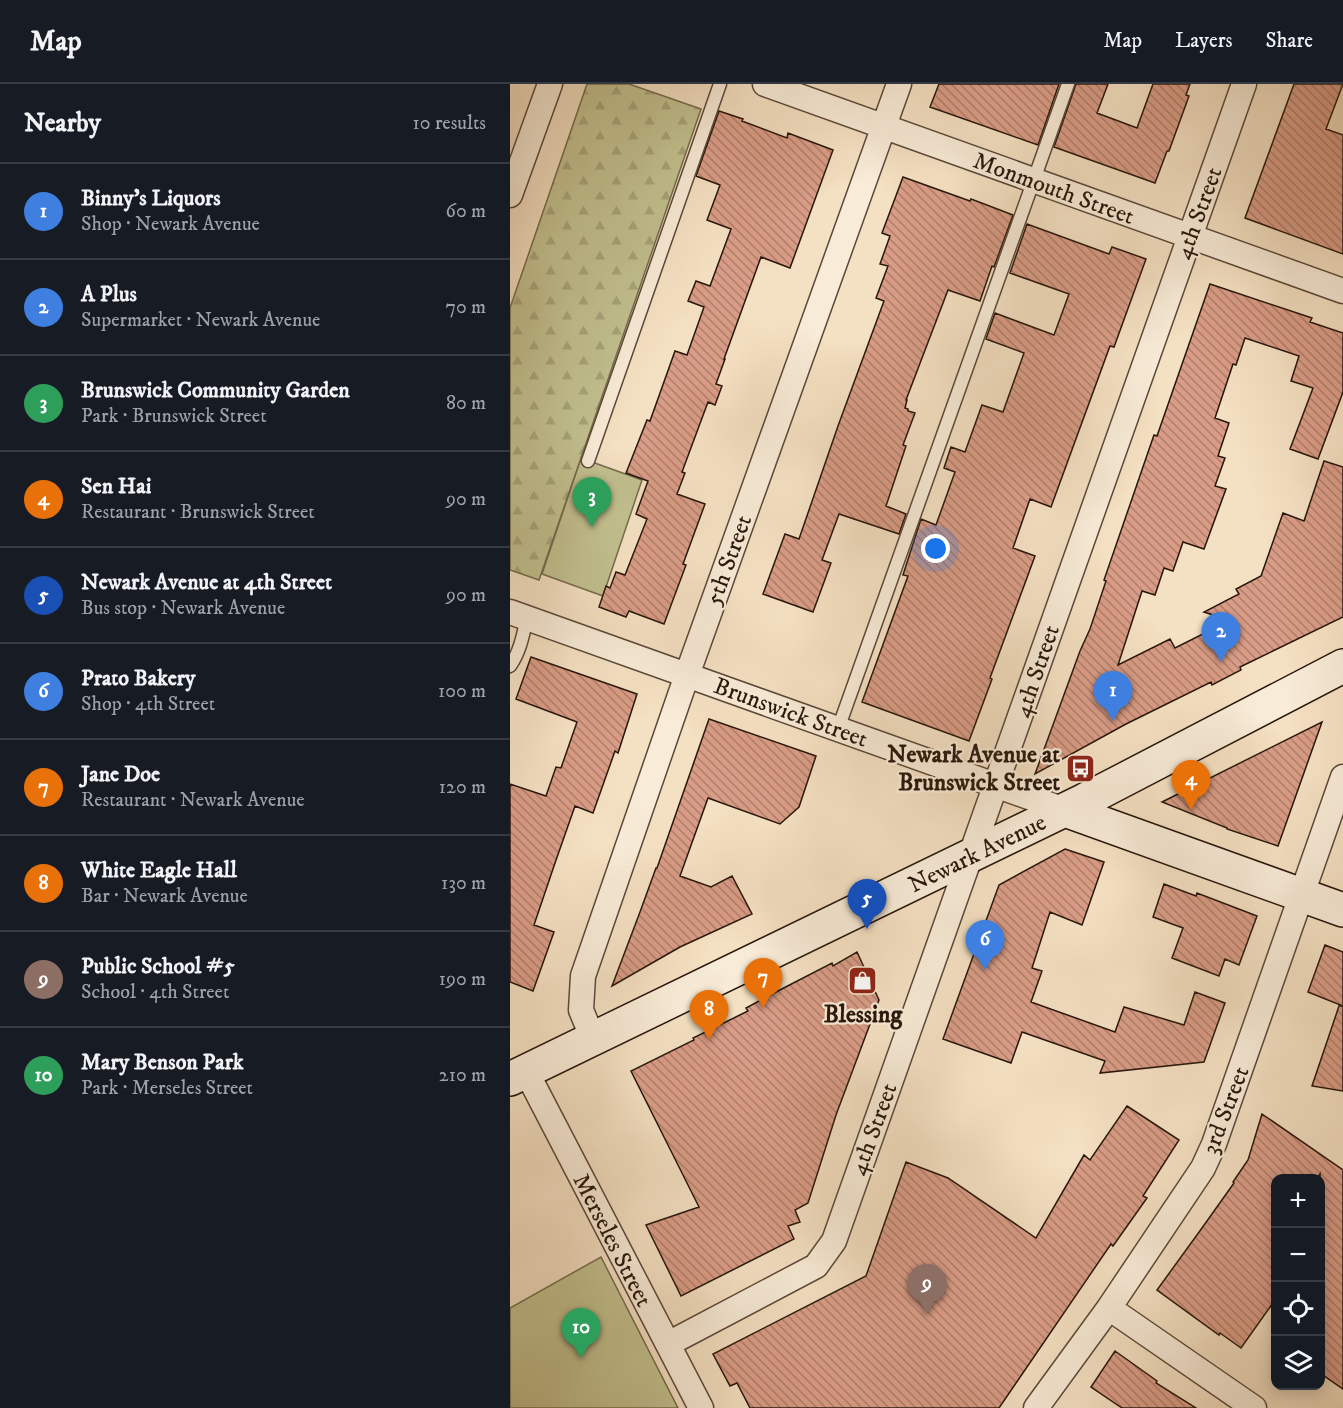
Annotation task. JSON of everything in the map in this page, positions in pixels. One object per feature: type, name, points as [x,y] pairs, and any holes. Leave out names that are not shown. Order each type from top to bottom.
[{"type":"main road","name":"Newark Avenue","points":[[518,1075],[1065,810],[1343,666]]},
{"type":"main road","name":"Brunswick Street","points":[[1065,810],[1343,910]]},
{"type":"street","points":[[510,195],[550,84]]},
{"type":"street","name":"Monmouth Street","points":[[765,84],[1190,236],[1340,287]]},
{"type":"street","name":"5th Street","points":[[593,1039],[581,1010],[583,976],[687,675],[899,84]]},
{"type":"street","name":"4th Street","points":[[668,1344],[816,1266],[834,1241],[1244,84]]},
{"type":"street","name":"Brunswick Street","points":[[519,615],[1065,810]]},
{"type":"street","name":"3rd Street","points":[[1036,1408],[1109,1308],[1203,1168],[1214,1144],[1343,777]]},
{"type":"street","name":"Merseles Street","points":[[518,1075],[668,1344],[701,1408]]},
{"type":"street","points":[[1109,1308],[1254,1408]]},
{"type":"lane","points":[[588,461],[720,84]]},
{"type":"lane","points":[[838,729],[1068,84]]},
{"type":"lane","points":[[510,666],[521,644],[519,615]]},
{"type":"green space","points":[[587,84],[629,84],[701,109],[539,580],[510,570],[510,308]]},
{"type":"green space","points":[[581,458],[642,480],[603,596],[542,574]]},
{"type":"green space","points":[[601,1257],[678,1408],[510,1408],[510,1308]]},
{"type":"building","points":[[939,84],[1059,84],[1038,145],[930,107]]},
{"type":"building","points":[[1076,84],[1108,84],[1097,113],[1137,128],[1153,84],[1190,84],[1186,95],[1189,96],[1155,183],[1054,147]]},
{"type":"building","points":[[1294,84],[1343,84],[1326,129],[1343,135],[1343,254],[1245,218]]},
{"type":"building","points":[[719,111],[787,138],[788,133],[833,150],[790,268],[761,257],[716,384],[722,386],[715,405],[708,402],[682,472],[685,473],[677,494],[705,504],[664,624],[629,611],[626,617],[599,607],[606,586],[610,588],[616,572],[625,575],[647,519],[636,514],[648,481],[626,473],[647,420],[650,421],[675,351],[687,355],[704,307],[688,301],[696,281],[710,286],[731,229],[707,220],[720,185],[696,176]]},
{"type":"building","points":[[903,177],[1013,215],[980,301],[948,290],[906,400],[905,408],[915,413],[903,445],[906,446],[886,506],[906,514],[899,534],[839,514],[822,560],[831,563],[813,612],[763,594],[785,534],[799,539],[884,301],[876,298],[888,266],[880,264],[890,236],[882,233]]},
{"type":"building","points":[[1027,224],[1109,254],[1112,247],[1146,259],[1114,347],[1110,346],[1051,507],[1030,499],[1013,548],[1035,556],[969,741],[862,702],[908,576],[903,575],[921,519],[936,525],[955,472],[944,468],[951,447],[965,452],[982,405],[1003,412],[1024,353],[986,339],[995,313],[1054,335],[1069,294],[1010,273]]},
{"type":"building","points":[[1210,284],[1312,318],[1310,322],[1343,333],[1343,392],[1318,459],[1290,449],[1313,388],[1291,381],[1299,356],[1245,338],[1236,365],[1233,364],[1215,418],[1229,423],[1218,456],[1225,458],[1215,486],[1226,489],[1204,549],[1183,542],[1173,571],[1164,568],[1155,595],[1142,591],[1118,665],[1170,639],[1175,648],[1219,626],[1216,616],[1204,612],[1239,594],[1236,589],[1261,576],[1283,513],[1304,521],[1324,461],[1343,467],[1343,617],[1240,667],[1241,670],[1212,685],[1211,682],[1126,724],[1035,774],[1090,629],[1106,581],[1104,580],[1154,435],[1157,436]]},
{"type":"building","points":[[531,657],[637,694],[618,753],[615,751],[593,813],[575,806],[555,863],[534,925],[554,932],[533,991],[510,982],[510,784],[546,796],[556,767],[561,768],[577,722],[516,699]]},
{"type":"building","points":[[709,719],[816,756],[799,807],[780,824],[708,798],[680,876],[711,887],[732,876],[752,914],[680,947],[612,986],[657,868]]},
{"type":"building","points":[[1322,722],[1278,846],[1227,829],[1162,802]]},
{"type":"building","points":[[1065,849],[1104,862],[1082,925],[1050,912],[1032,968],[1042,971],[1031,1002],[1115,1032],[1124,1007],[1184,1025],[1195,992],[1225,1003],[1204,1062],[1100,1073],[1105,1061],[1022,1032],[1011,1063],[943,1039],[999,885]]},
{"type":"building","points":[[1164,884],[1196,896],[1197,893],[1257,916],[1239,965],[1225,959],[1219,976],[1172,958],[1183,928],[1153,917]]},
{"type":"building","points":[[1325,945],[1343,952],[1343,1006],[1308,992]]},
{"type":"building","points":[[857,952],[879,1000],[836,1115],[808,1203],[795,1210],[800,1222],[788,1226],[794,1239],[681,1296],[646,1225],[699,1207],[631,1071],[748,1011],[746,1008],[774,993],[832,963],[833,966]]},
{"type":"building","points":[[1339,1006],[1343,1006],[1343,1091],[1312,1086]]},
{"type":"building","points":[[1127,1106],[1179,1140],[1143,1196],[1147,1198],[1113,1246],[1111,1244],[999,1408],[750,1408],[737,1383],[730,1386],[713,1354],[866,1276],[906,1162],[948,1178],[1036,1238],[1084,1155],[1090,1160]]},
{"type":"building","points":[[1262,1114],[1343,1170],[1343,1389],[1325,1376],[1325,1174],[1271,1174],[1271,1306],[1241,1348],[1220,1333],[1219,1335],[1157,1290],[1248,1160]]},
{"type":"building","points":[[1115,1351],[1157,1381],[1156,1383],[1196,1408],[1122,1408],[1091,1387]]},
{"type":"place","name":"Brunswick Community Garden","points":[[592,527]]},
{"type":"place","name":"A Plus","points":[[1221,662]]},
{"type":"place","name":"Binny’s Liquors","points":[[1113,721]]},
{"type":"place","name":"Newark Avenue at Brunswick Street","points":[[1081,768]]},
{"type":"place","name":"Sen Hai","points":[[1191,810]]},
{"type":"place","name":"Newark Avenue at 4th Street","points":[[867,929]]},
{"type":"place","name":"Prato Bakery","points":[[985,970]]},
{"type":"place","name":"Blessing","points":[[863,981]]},
{"type":"place","name":"Jane Doe","points":[[763,1008]]},
{"type":"place","name":"White Eagle Hall","points":[[709,1040]]},
{"type":"place","name":"Public School #5","points":[[927,1314]]},
{"type":"place","name":"Mary Benson Park","points":[[581,1358]]}]
